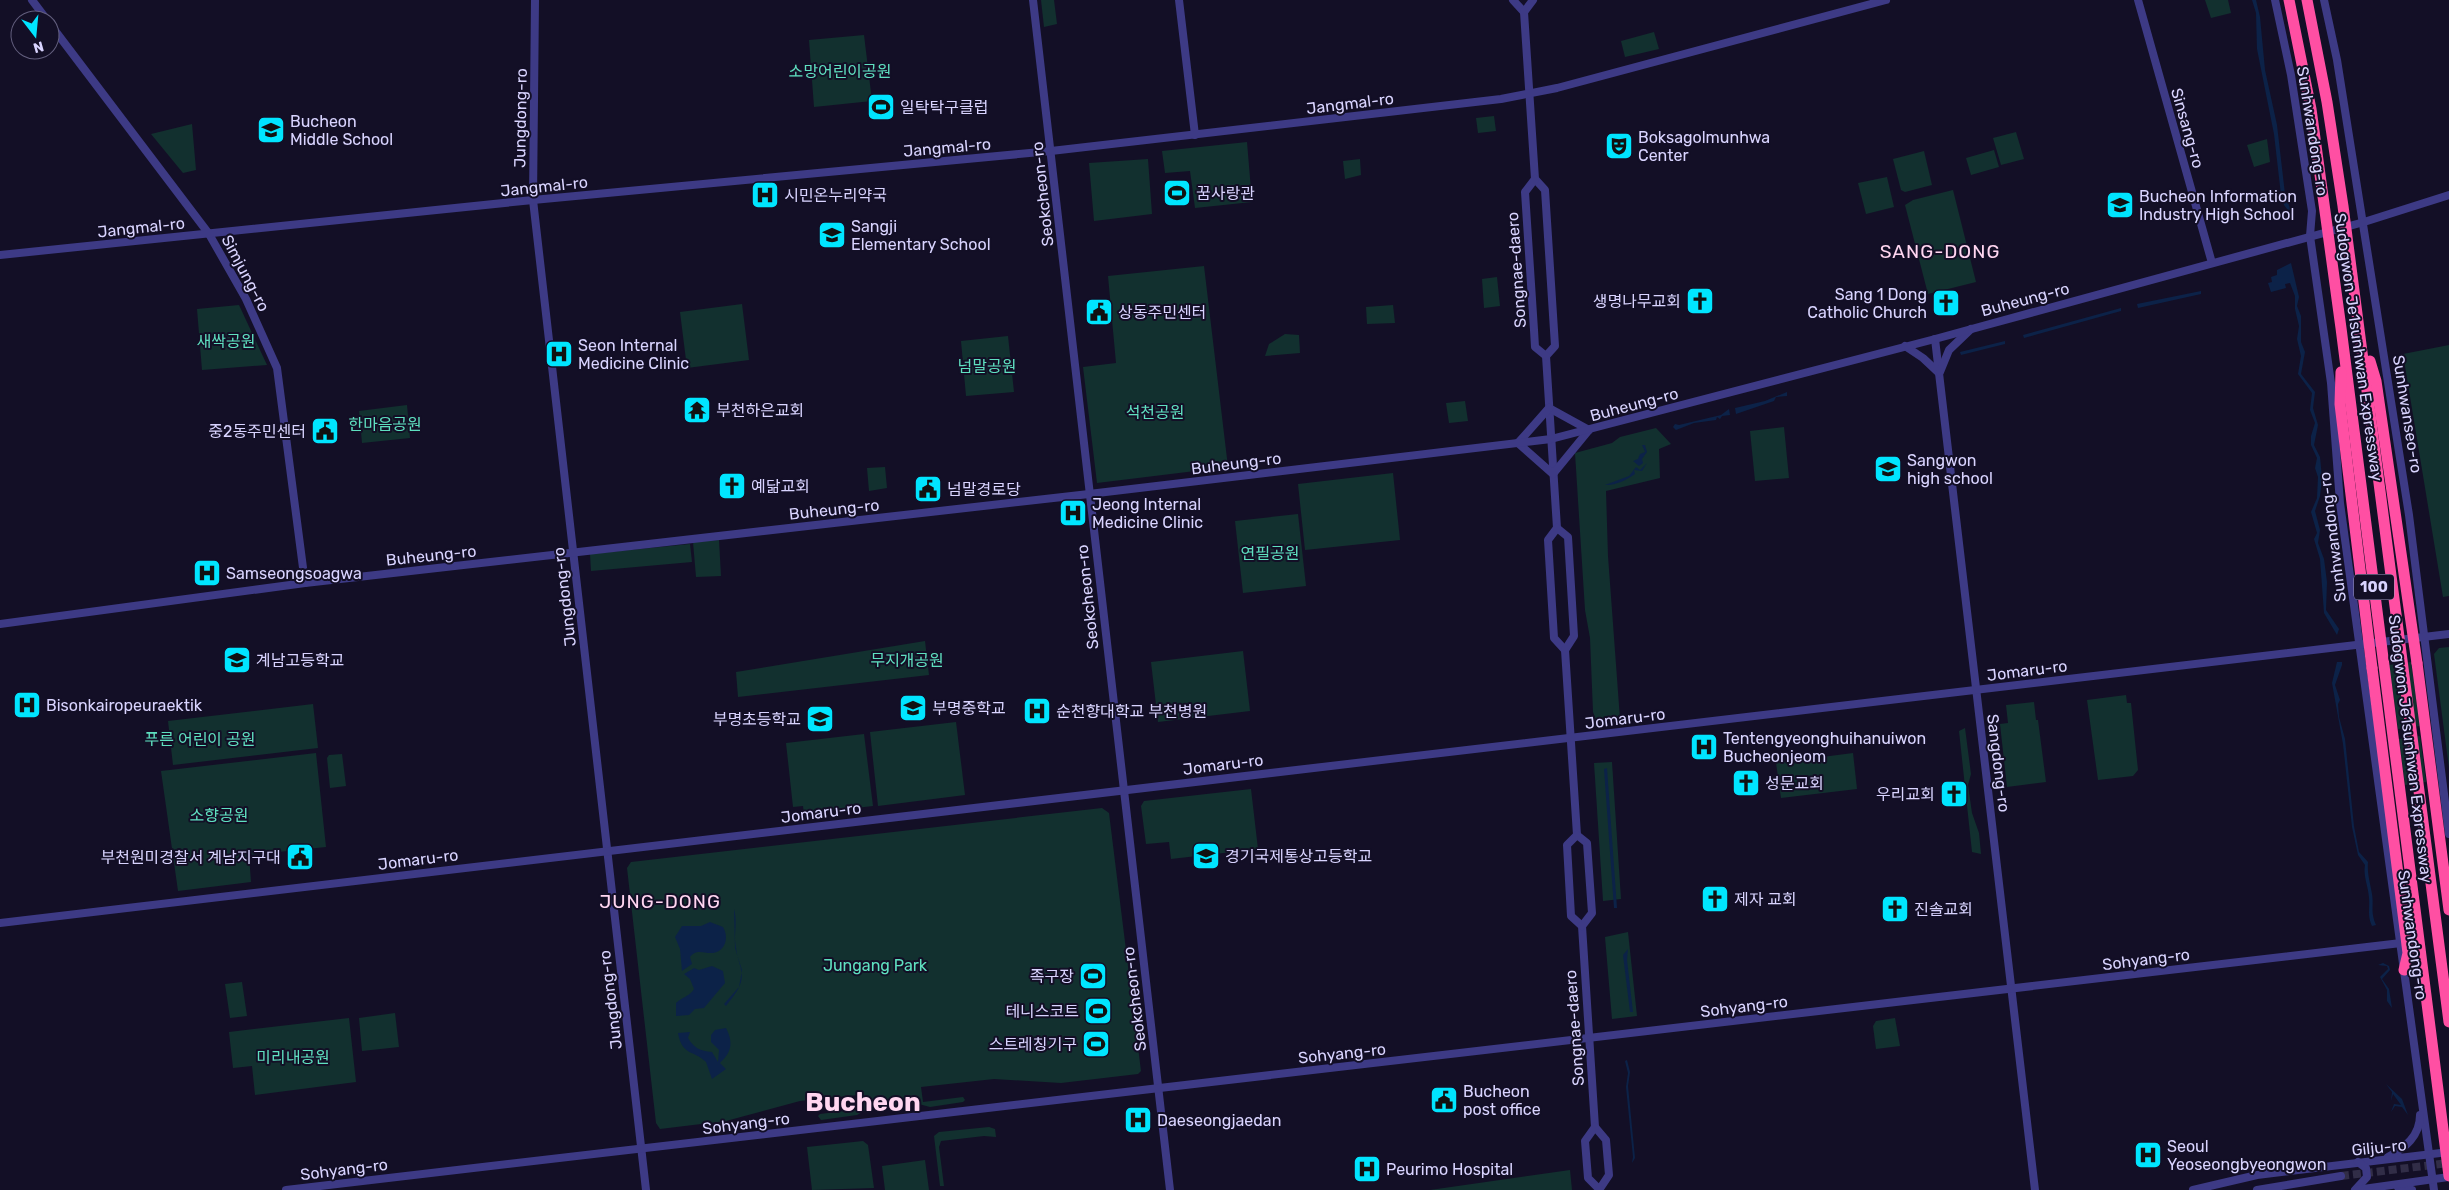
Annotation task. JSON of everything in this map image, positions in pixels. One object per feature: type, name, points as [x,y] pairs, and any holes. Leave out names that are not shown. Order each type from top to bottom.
[{"type":"highway","name":"Sudogwon Je1sunhwan Expressway","points":[[2289,0],[2311,109],[2341,328],[2449,1177]]},
{"type":"highway","name":"Sudogwon Je1sunhwan Expressway","points":[[2307,0],[2327,102],[2360,323],[2449,1022]]},
{"type":"highway","points":[[2360,323],[2376,381],[2410,604],[2449,910]]},
{"type":"highway","points":[[2341,328],[2340,404],[2408,953],[2404,970]]},
{"type":"street","name":"Jungdong-ro","points":[[535,0],[533,200],[646,1190]]},
{"type":"street","name":"Seokcheon-ro","points":[[1033,0],[1170,1190]]},
{"type":"street","points":[[1179,0],[1195,135]]},
{"type":"street","points":[[1513,0],[1524,12],[1533,0]]},
{"type":"street","name":"Jangmal-ro","points":[[0,255],[533,200],[1051,151],[1501,99],[1565,86],[1886,0]]},
{"type":"street","name":"Sinsang-ro","points":[[2138,0],[2212,263]]},
{"type":"street","name":"Sunhwandong-ro","points":[[2275,0],[2302,144],[2312,211],[2310,236],[2331,383],[2340,503],[2434,1190]]},
{"type":"street","name":"Sunhwanseo-ro","points":[[2324,0],[2337,60],[2410,516],[2449,834]]},
{"type":"street","name":"Songnae-daero","points":[[1524,12],[1535,179],[1545,190],[1556,346],[1546,356]]},
{"type":"street","name":"Simjung-ro","points":[[60,37],[209,234],[246,299],[277,368],[305,584]]},
{"type":"street","name":"Songnae-daero","points":[[1535,179],[1525,192],[1534,338],[1535,347],[1546,356],[1556,528],[1548,540],[1554,638],[1565,650]]},
{"type":"street","name":"Buheung-ro","points":[[0,624],[305,584],[1551,439],[1935,339],[2364,222],[2449,195]]},
{"type":"street","points":[[1905,346],[1923,358],[1939,373],[1949,350],[1972,328]]},
{"type":"street","name":"Sangdong-ro","points":[[1935,339],[2036,1190]]},
{"type":"street","points":[[1549,408],[1589,430],[1553,474],[1518,443],[1549,408]]},
{"type":"street","name":"Songnae-daero","points":[[1556,528],[1568,537],[1574,636],[1565,650],[1577,834],[1587,843],[1592,914],[1582,926],[1589,1038],[1595,1127],[1606,1140],[1608,1176],[1599,1189],[1588,1178],[1586,1150],[1586,1141],[1595,1127]]},
{"type":"street","name":"Jomaru-ro","points":[[0,923],[2449,634]]},
{"type":"street","name":"Songnae-daero","points":[[1577,834],[1567,845],[1571,916],[1582,926]]},
{"type":"street","name":"Sohyang-ro","points":[[286,1190],[2401,943]]},
{"type":"street","points":[[2384,1159],[2402,1149],[2414,1137],[2420,1123],[2420,1091]]},
{"type":"street","name":"Gilju-ro","points":[[2193,1190],[2257,1174],[2449,1152]]},
{"type":"street","points":[[2356,1190],[2367,1177],[2366,1168],[2358,1162]]},
{"type":"street","name":"Gilju-ro","points":[[2257,1190],[2341,1176]]},
{"type":"street","points":[[2356,1190],[2449,1177]]},
{"type":"street","points":[[2388,1186],[2412,1190]]},
{"type":"green space","points":[[1041,0],[1054,0],[1057,24],[1044,27]]},
{"type":"green space","points":[[2205,0],[2228,0],[2231,13],[2211,18]]},
{"type":"green space","points":[[1654,32],[1659,49],[1625,57],[1621,41]]},
{"type":"green space","name":"소망어린이공원","points":[[864,35],[872,101],[814,107],[809,40]]},
{"type":"green space","points":[[1494,116],[1496,131],[1478,133],[1476,118]]},
{"type":"green space","points":[[192,124],[196,170],[183,173],[151,134]]},
{"type":"green space","points":[[2016,132],[2024,159],[2001,165],[1993,138]]},
{"type":"green space","points":[[2267,139],[2270,162],[2254,167],[2247,145]]},
{"type":"green space","points":[[1247,142],[1252,202],[1195,208],[1190,171],[1165,173],[1162,151]]},
{"type":"green space","points":[[1994,150],[1999,167],[1971,175],[1966,158]]},
{"type":"green space","points":[[1924,151],[1932,185],[1905,192],[1901,190],[1893,159]]},
{"type":"green space","points":[[1148,159],[1152,214],[1094,221],[1089,163]]},
{"type":"green space","points":[[1360,159],[1361,175],[1345,179],[1343,161]]},
{"type":"green space","points":[[1887,177],[1894,207],[1866,214],[1858,183]]},
{"type":"green space","points":[[1953,190],[1976,282],[1928,294],[1905,205],[1913,200]]},
{"type":"green space","name":"석천공원","points":[[1204,266],[1228,467],[1097,483],[1083,367],[1116,363],[1108,276]]},
{"type":"green space","points":[[1497,277],[1500,306],[1484,308],[1482,279]]},
{"type":"green space","points":[[742,304],[749,360],[687,368],[680,312]]},
{"type":"green space","name":"새싹공원","points":[[239,305],[267,365],[202,370],[197,309]]},
{"type":"green space","points":[[1393,305],[1395,323],[1367,324],[1366,307]]},
{"type":"green space","points":[[1285,334],[1299,335],[1300,353],[1265,356],[1269,344]]},
{"type":"green space","name":"넘말공원","points":[[1008,336],[1014,392],[966,396],[961,341]]},
{"type":"green space","points":[[2449,345],[2449,596],[2443,597],[2403,354]]},
{"type":"green space","points":[[1465,401],[1468,421],[1449,423],[1446,403]]},
{"type":"green space","name":"한마음공원","points":[[407,405],[410,438],[362,443],[359,411]]},
{"type":"green space","points":[[1784,427],[1789,478],[1755,481],[1750,431]]},
{"type":"green space","points":[[1656,428],[1671,444],[1659,449],[1660,478],[1606,491],[1608,556],[1620,719],[1596,720],[1593,712],[1590,638],[1585,610],[1575,453],[1612,443],[1620,437]]},
{"type":"green space","points":[[885,467],[887,488],[869,491],[867,468]]},
{"type":"green space","points":[[1393,473],[1400,540],[1305,550],[1298,484]]},
{"type":"green space","name":"연필공원","points":[[1298,514],[1306,586],[1243,593],[1235,521]]},
{"type":"green space","points":[[719,540],[721,576],[696,577],[693,542]]},
{"type":"green space","points":[[690,544],[692,562],[591,571],[590,554]]},
{"type":"green space","name":"무지개공원","points":[[925,641],[929,675],[738,697],[736,672]]},
{"type":"green space","points":[[2449,647],[2449,768],[2434,654],[2439,648]]},
{"type":"green space","points":[[1243,651],[1250,711],[1158,722],[1151,662]]},
{"type":"green space","points":[[2411,662],[2420,726],[2398,729],[2389,665]]},
{"type":"green space","points":[[2126,695],[2127,703],[2131,703],[2138,770],[2133,776],[2098,780],[2087,700]]},
{"type":"green space","points":[[2034,702],[2046,782],[2007,787],[2000,724],[2008,723],[2006,705]]},
{"type":"green space","name":"푸른 어린이 공원","points":[[313,704],[318,748],[173,765],[168,721]]},
{"type":"green space","points":[[956,722],[965,795],[878,806],[870,732]]},
{"type":"green space","points":[[1965,728],[1971,774],[1968,785],[1972,813],[1979,833],[1981,854],[1972,852],[1959,731]]},
{"type":"green space","points":[[864,734],[873,806],[804,814],[803,806],[793,807],[786,743]]},
{"type":"green space","points":[[2420,736],[2426,782],[2405,785],[2399,739]]},
{"type":"green space","name":"소향공원","points":[[316,753],[326,847],[249,855],[251,882],[178,891],[161,771]]},
{"type":"green space","points":[[1853,753],[1857,789],[1781,798],[1776,763]]},
{"type":"green space","points":[[342,754],[346,786],[330,788],[327,758],[329,755]]},
{"type":"green space","points":[[1612,762],[1621,899],[1603,901],[1594,763]]},
{"type":"green space","points":[[1251,789],[1258,849],[1171,859],[1169,842],[1146,844],[1141,806],[1144,801]]},
{"type":"green space","name":"Jungang Park","points":[[1102,808],[1109,813],[1141,1071],[1138,1074],[1061,1083],[994,1079],[921,1087],[923,1102],[963,1097],[965,1100],[963,1102],[930,1107],[915,1103],[869,1108],[857,1115],[821,1120],[818,1116],[820,1114],[860,1109],[858,1095],[800,1101],[726,1121],[660,1129],[656,1123],[627,868],[631,862]]},
{"type":"green space","points":[[1628,932],[1637,1016],[1612,1019],[1605,937]]},
{"type":"green space","points":[[242,982],[247,1016],[230,1018],[225,984]]},
{"type":"green space","points":[[395,1013],[399,1047],[362,1051],[359,1018]]},
{"type":"green space","name":"미리내공원","points":[[349,1018],[356,1082],[255,1095],[252,1066],[233,1068],[229,1032]]},
{"type":"green space","points":[[1895,1018],[1900,1046],[1876,1049],[1873,1026],[1876,1021]]},
{"type":"green space","points":[[989,1127],[995,1129],[996,1137],[984,1136],[941,1141],[939,1147],[944,1186],[940,1186],[934,1136],[939,1132]]},
{"type":"green space","points":[[863,1141],[868,1145],[874,1188],[812,1190],[807,1147]]},
{"type":"green space","points":[[925,1160],[929,1190],[885,1190],[882,1166]]},
{"type":"green space","points":[[1570,1170],[1572,1190],[1430,1190]]},
{"type":"water","points":[[2252,0],[2256,0],[2260,17],[2265,70],[2277,125],[2285,194],[2293,217],[2284,205],[2281,195],[2274,134],[2257,49],[2256,13]]},
{"type":"water","points":[[2291,263],[2299,297],[2297,306],[2301,316],[2301,342],[2305,352],[2301,374],[2315,392],[2313,408],[2318,425],[2314,445],[2320,457],[2322,478],[2320,496],[2315,511],[2320,530],[2318,543],[2324,559],[2327,582],[2326,610],[2339,629],[2337,635],[2324,613],[2320,559],[2314,539],[2317,533],[2311,512],[2317,498],[2318,477],[2315,468],[2317,458],[2311,445],[2311,436],[2315,423],[2310,410],[2312,393],[2298,374],[2301,356],[2297,339],[2299,326],[2295,309],[2295,296],[2290,283],[2285,284],[2286,288],[2271,292],[2268,283],[2272,282],[2271,277],[2277,275],[2277,270]]},
{"type":"water","points":[[2201,291],[2201,294],[2138,308],[2137,304]]},
{"type":"water","points":[[2121,308],[2121,311],[2024,338],[2023,335]]},
{"type":"water","points":[[2005,341],[2005,344],[1961,355],[1960,352]]},
{"type":"water","points":[[1787,392],[1787,396],[1776,397],[1774,401],[1736,414],[1735,408],[1765,401]]},
{"type":"water","points":[[1729,409],[1730,415],[1722,416],[1720,419],[1717,417],[1716,420],[1694,423],[1676,430],[1673,427],[1675,424],[1679,425],[1721,415]]},
{"type":"water","points":[[1642,445],[1645,445],[1647,452],[1642,459],[1643,463],[1639,466],[1633,461],[1645,452]]},
{"type":"water","points":[[1647,463],[1642,471],[1634,470],[1635,474],[1628,478],[1616,484],[1605,485],[1629,476],[1636,467],[1640,470]]},
{"type":"water","points":[[2337,662],[2342,662],[2335,685],[2340,700],[2338,704],[2339,717],[2345,739],[2354,826],[2359,852],[2368,862],[2368,874],[2376,925],[2372,926],[2369,915],[2365,865],[2358,855],[2352,827],[2343,744],[2332,683]]},
{"type":"water","points":[[1607,768],[1617,908],[1614,908],[1604,769]]},
{"type":"water","points":[[734,909],[736,920],[735,940],[738,958],[735,948]]},
{"type":"water","points":[[710,922],[723,927],[726,939],[723,947],[713,953],[701,952],[693,954],[690,957],[692,964],[682,971],[680,949],[675,937],[682,926],[701,926]]},
{"type":"water","points":[[1628,949],[1627,960],[1633,1012],[1630,1012],[1623,955]]},
{"type":"water","points":[[2383,963],[2389,966],[2390,970],[2382,979],[2389,989],[2392,1008],[2387,1001],[2387,990],[2380,977],[2388,969],[2387,966],[2378,965]]},
{"type":"water","points":[[712,966],[723,971],[725,983],[704,1008],[695,1009],[689,1015],[676,1016],[676,1003],[694,989],[690,979],[684,974],[694,968],[699,970]]},
{"type":"water","points":[[739,987],[734,995],[726,1006],[724,1004]]},
{"type":"water","points":[[726,1028],[731,1043],[727,1055],[720,1063],[726,1069],[712,1079],[706,1062],[682,1046],[678,1033],[690,1032],[688,1038],[695,1047],[712,1052],[718,1062],[719,1050],[711,1042],[711,1035],[715,1030]]},
{"type":"water","points":[[1627,1060],[1630,1072],[1628,1086],[1635,1158],[1632,1163],[1626,1087],[1628,1073],[1625,1061]]},
{"type":"water","points":[[2386,1084],[2402,1099],[2408,1115],[2402,1107],[2395,1106],[2391,1112],[2394,1104],[2401,1105],[2393,1094],[2391,1101],[2392,1092]]},
{"type":"tunnel","points":[[2341,1176],[2449,1163]]},
{"type":"place","name":"일탁탁구클럽","points":[[881,107]]},
{"type":"place","name":"Bucheon Middle School","points":[[271,130]]},
{"type":"place","name":"Boksagolmunhwa Center","points":[[1619,146]]},
{"type":"place","name":"꿈사랑관","points":[[1177,193]]},
{"type":"place","name":"시민온누리약국","points":[[765,195]]},
{"type":"place","name":"Bucheon Information Industry High School","points":[[2120,205]]},
{"type":"place","name":"Sangji Elementary School","points":[[832,235]]},
{"type":"place","name":"생명나무교회","points":[[1700,301]]},
{"type":"place","name":"Sang 1 Dong Catholic Church","points":[[1946,303]]},
{"type":"place","name":"상동주민센터","points":[[1099,312]]},
{"type":"place","name":"Seon Internal Medicine Clinic","points":[[559,354]]},
{"type":"place","name":"부천하은교회","points":[[697,410]]},
{"type":"place","name":"중2동주민센터","points":[[325,431]]},
{"type":"place","name":"Sangwon high school","points":[[1888,469]]},
{"type":"place","name":"예닮교회","points":[[732,486]]},
{"type":"place","name":"넘말경로당","points":[[928,489]]},
{"type":"place","name":"Jeong Internal Medicine Clinic","points":[[1073,513]]},
{"type":"place","name":"Samseongsoagwa","points":[[207,573]]},
{"type":"place","name":"계남고등학교","points":[[237,660]]},
{"type":"place","name":"Bisonkairopeuraektik","points":[[27,705]]},
{"type":"place","name":"부명중학교","points":[[913,708]]},
{"type":"place","name":"순천향대학교 부천병원","points":[[1037,711]]},
{"type":"place","name":"부명초등학교","points":[[820,719]]},
{"type":"place","name":"Tentengyeonghuihanuiwon Bucheonjeom","points":[[1704,747]]},
{"type":"place","name":"성문교회","points":[[1746,783]]},
{"type":"place","name":"우리교회","points":[[1954,794]]},
{"type":"place","name":"경기국제통상고등학교","points":[[1206,856]]},
{"type":"place","name":"부천원미경찰서 계남지구대","points":[[300,857]]},
{"type":"place","name":"제자 교회","points":[[1715,899]]},
{"type":"place","name":"진솔교회","points":[[1895,909]]},
{"type":"place","name":"족구장","points":[[1093,976]]},
{"type":"place","name":"테니스코트","points":[[1098,1011]]},
{"type":"place","name":"스트레칭기구","points":[[1096,1044]]},
{"type":"place","name":"Bucheon post office","points":[[1444,1100]]},
{"type":"place","name":"Daeseongjaedan","points":[[1138,1120]]},
{"type":"place","name":"Seoul Yeoseongbyeongwon","points":[[2148,1155]]},
{"type":"place","name":"Peurimo Hospital","points":[[1367,1169]]},
{"type":"district","name":"SANG-DONG","points":[[1940,251]]},
{"type":"district","name":"JUNG-DONG","points":[[660,901]]},
{"type":"district","name":"Bucheon","points":[[863,1102]]}]
